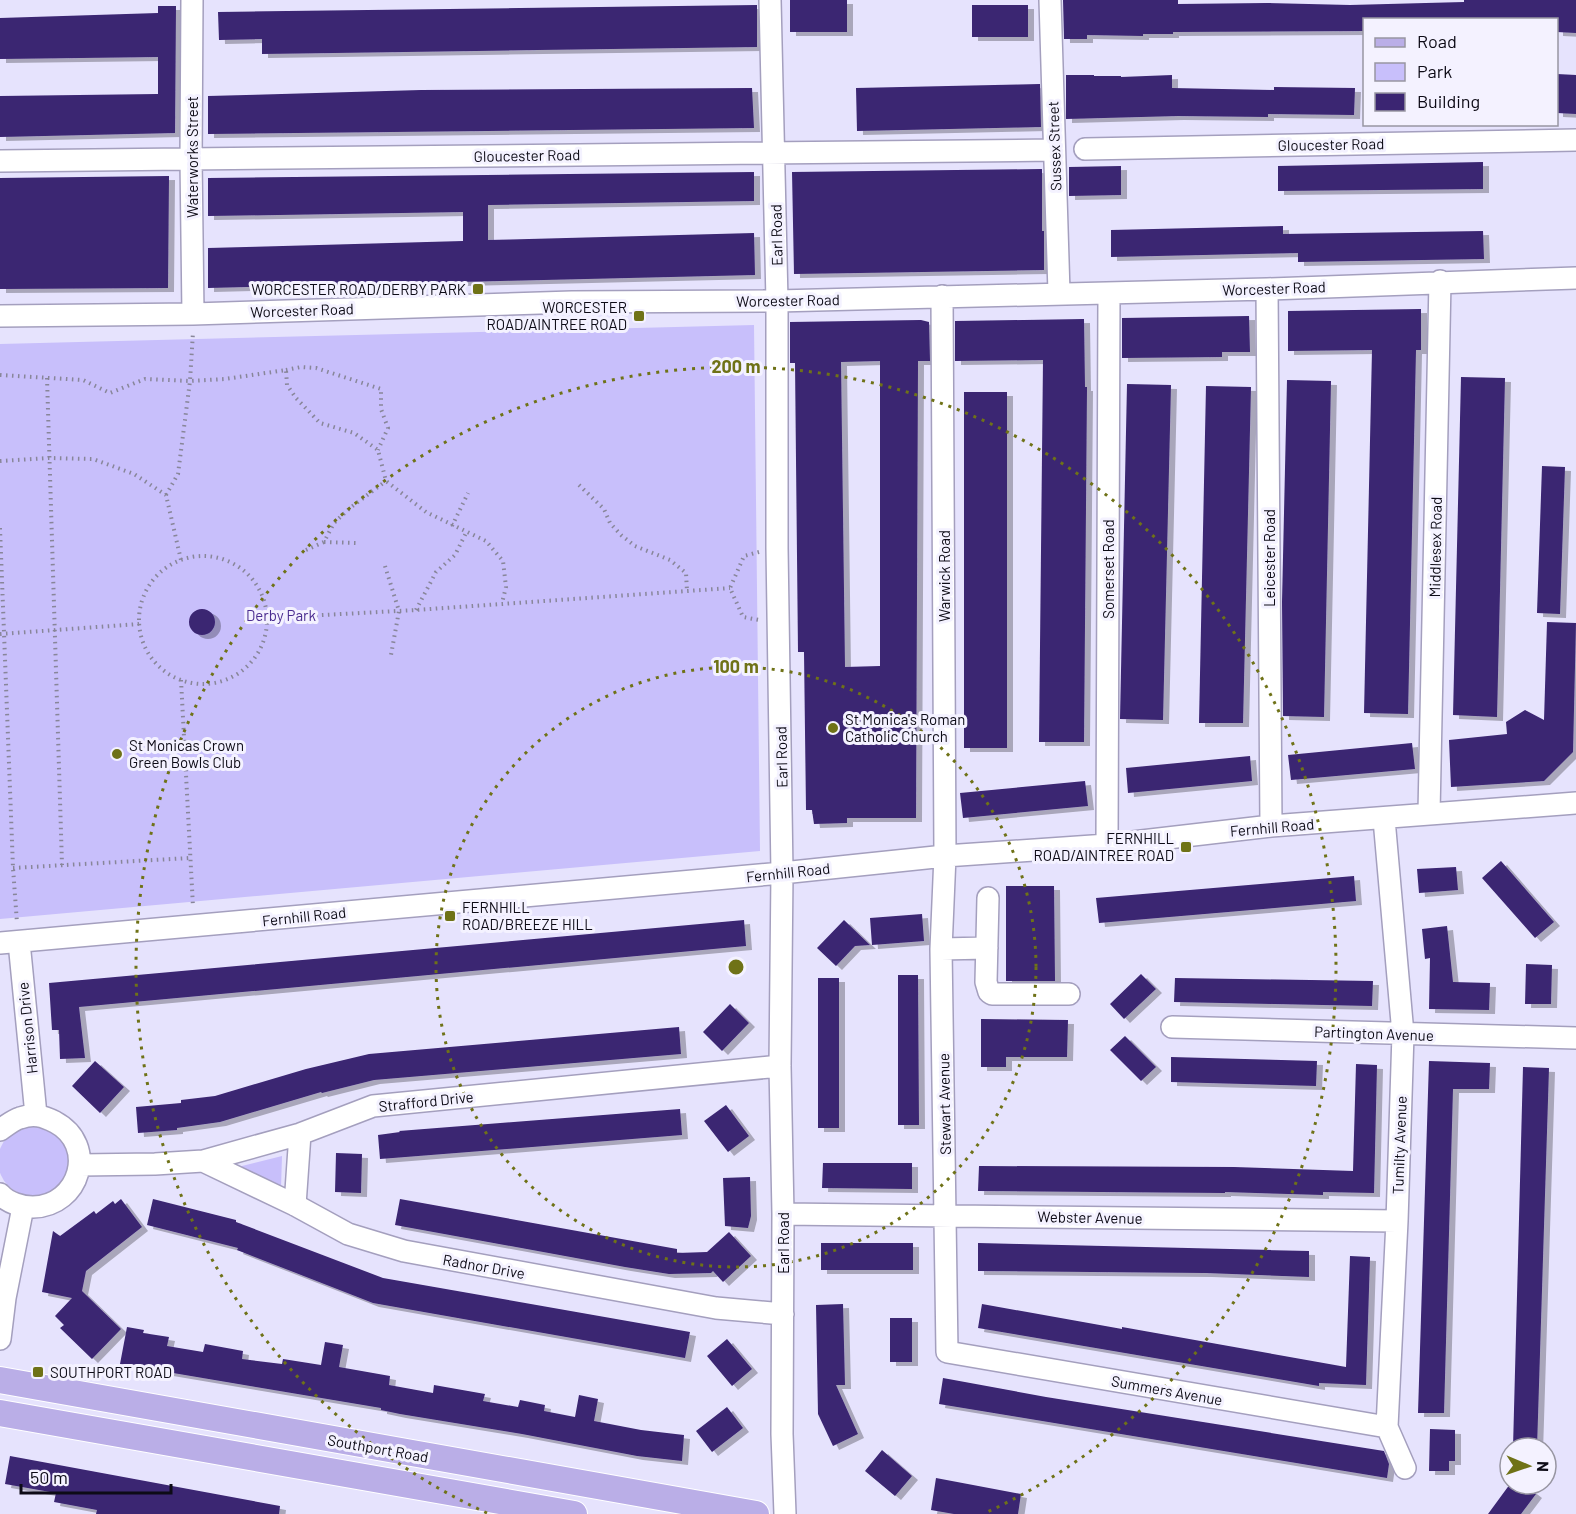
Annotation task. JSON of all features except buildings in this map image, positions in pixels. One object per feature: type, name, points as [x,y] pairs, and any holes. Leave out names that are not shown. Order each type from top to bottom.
[{"type":"main road","name":"Southport Road","points":[[0,1380],[756,1514]]},
{"type":"main road","name":"Southport Road","points":[[0,1413],[536,1511],[574,1514]]},
{"type":"street","name":"Waterworks Street","points":[[192,0],[193,314]]},
{"type":"street","name":"Earl Road","points":[[770,0],[777,301],[777,548],[782,873],[780,1066],[785,1514]]},
{"type":"street","name":"Sussex Street","points":[[1050,0],[1059,293]]},
{"type":"street","name":"Gloucester Road","points":[[1085,149],[1576,140]]},
{"type":"street","name":"Gloucester Road","points":[[0,161],[1054,150]]},
{"type":"street","name":"Worcester Road","points":[[0,316],[193,314],[572,302],[777,301],[1109,293],[1576,278]]},
{"type":"street","name":"Middlesex Road","points":[[1429,813],[1440,282]]},
{"type":"street","name":"Leicester Road","points":[[1267,289],[1271,826]]},
{"type":"street","name":"Somerset Road","points":[[1107,844],[1109,293]]},
{"type":"street","name":"Warwick Road","points":[[942,296],[945,856]]},
{"type":"street","name":"Fernhill Road","points":[[10,943],[782,873],[945,856],[1107,844],[1271,826],[1576,803]]},
{"type":"street","name":"Tumilty Avenue","points":[[1384,819],[1403,1034],[1387,1427],[1405,1468]]},
{"type":"street","name":"Stewart Avenue","points":[[945,856],[941,949],[946,1352]]},
{"type":"street","points":[[988,898],[986,982],[988,992],[992,994],[1069,994]]},
{"type":"street","name":"Harrison Drive","points":[[10,943],[36,1115]]},
{"type":"street","points":[[941,949],[987,948]]},
{"type":"street","name":"Partington Avenue","points":[[1172,1027],[1576,1038]]},
{"type":"street","name":"Strafford Drive","points":[[80,1165],[203,1161],[300,1134],[373,1106],[780,1066]]},
{"type":"street","points":[[0,1130],[18,1118],[44,1116],[64,1127],[74,1140],[80,1165],[76,1180],[67,1194],[45,1207],[23,1207],[0,1194]]},
{"type":"street","points":[[295,1205],[300,1134]]},
{"type":"street","name":"Radnor Drive","points":[[203,1161],[295,1205],[348,1234],[404,1251],[716,1308],[783,1314]]},
{"type":"street","points":[[0,1339],[5,1298],[23,1207]]},
{"type":"street","name":"Webster Avenue","points":[[783,1214],[1397,1221]]},
{"type":"street","name":"Summers Avenue","points":[[946,1352],[1387,1427]]},
{"type":"street","points":[[536,1511],[542,1477]]},
{"type":"path","points":[[181,560],[166,495],[178,474],[190,381],[193,314]]},
{"type":"path","points":[[0,375],[83,380],[110,393],[145,379],[225,380],[301,367],[316,368],[381,389],[381,409],[388,428],[378,450],[386,481],[426,513],[486,541],[503,561],[506,587],[502,603]]},
{"type":"path","points":[[286,370],[287,385],[320,423],[354,433],[378,450]]},
{"type":"path","points":[[46,378],[62,865]]},
{"type":"path","points":[[0,461],[49,458],[93,459],[134,474],[166,495]]},
{"type":"path","points":[[324,542],[334,523],[386,481]]},
{"type":"path","points":[[579,485],[604,509],[610,523],[621,535],[635,546],[670,560],[686,573],[687,591]]},
{"type":"path","points":[[452,526],[468,493]]},
{"type":"path","points":[[0,528],[2,634],[13,868],[10,943]]},
{"type":"path","points":[[416,610],[436,572],[455,555],[466,533]]},
{"type":"path","points":[[306,550],[324,542],[356,543]]},
{"type":"path","points":[[777,548],[744,556],[730,588],[743,617],[779,625]]},
{"type":"path","points":[[201,556],[221,558],[239,567],[254,581],[264,598],[268,618],[265,639],[256,658],[241,673],[222,682],[201,684],[181,680],[165,671],[152,658],[143,642],[140,624],[143,600],[154,579],[166,568],[181,560],[201,556]]},
{"type":"path","points":[[385,566],[399,611],[391,655]]},
{"type":"path","points":[[268,618],[730,588]]},
{"type":"path","points":[[2,634],[55,632],[140,624]]},
{"type":"path","points":[[181,680],[194,927]]},
{"type":"path","points":[[13,868],[189,858]]},
{"type":"green space","name":"Derby Park","points":[[754,325],[760,851],[0,919],[0,344]]},
{"type":"green space","points":[[26,1127],[40,1127],[52,1132],[58,1136],[67,1154],[67,1168],[62,1180],[58,1186],[40,1195],[26,1195],[14,1190],[8,1186],[-1,1168],[-1,1154],[4,1142],[8,1136]]},
{"type":"green space","points":[[282,1156],[281,1188],[241,1171],[242,1166]]},
{"type":"place","name":"WORCESTER ROAD/DERBY PARK","points":[[478,289]]},
{"type":"place","name":"WORCESTER ROAD/AINTREE ROAD","points":[[639,316]]},
{"type":"place","name":"St Monica's Roman Catholic Church","points":[[833,728]]},
{"type":"place","name":"St Monicas Crown Green Bowls Club","points":[[117,754]]},
{"type":"place","name":"FERNHILL ROAD/AINTREE ROAD","points":[[1186,847]]},
{"type":"place","name":"FERNHILL ROAD/BREEZE HILL","points":[[450,916]]},
{"type":"place","name":"SOUTHPORT ROAD","points":[[38,1372]]}]
